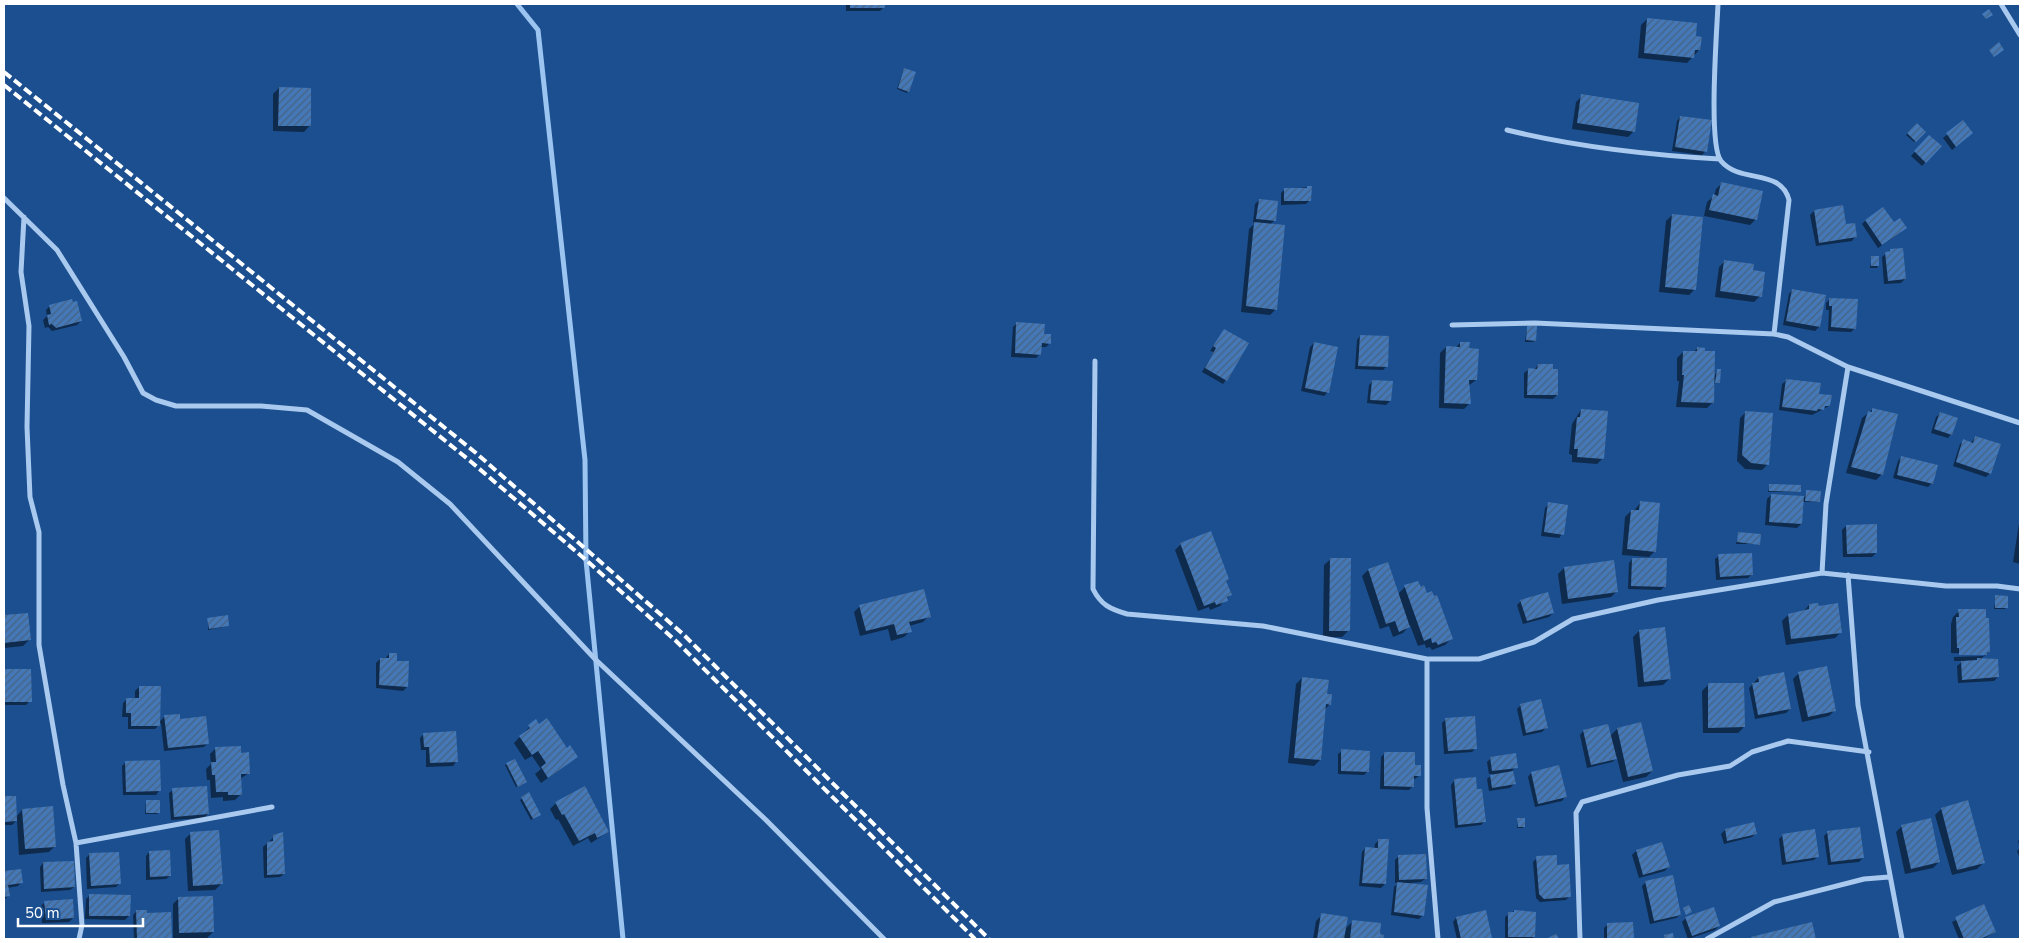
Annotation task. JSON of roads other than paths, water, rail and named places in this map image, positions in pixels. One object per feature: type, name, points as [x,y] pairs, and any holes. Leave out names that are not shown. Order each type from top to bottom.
[{"type":"street","points":[[1718,4],[1715,137],[1720,159],[1733,172],[1778,182],[1786,190],[1789,200],[1774,334]]},
{"type":"street","points":[[2009,4],[2002,5],[2020,35]]},
{"type":"street","points":[[1507,130],[1550,141],[1648,154],[1720,159]]},
{"type":"street","points":[[4,198],[57,250],[124,357],[143,393],[156,400],[176,406],[269,406],[307,410],[398,462],[450,504],[595,659],[766,820],[884,939]]},
{"type":"street","points":[[24,217],[21,272],[29,326],[30,353],[27,427],[30,497],[39,532],[39,644],[63,785],[76,843],[82,925],[79,939]]},
{"type":"street","points":[[1452,325],[1535,323],[1774,334],[1788,337],[1848,367],[2020,423]]},
{"type":"street","points":[[1095,361],[1093,588],[1099,601],[1108,609],[1127,614],[1263,626],[1427,659],[1479,659],[1534,642],[1573,619],[1658,600],[1822,572],[1946,586],[1998,586],[2020,589]]},
{"type":"street","points":[[1822,572],[1826,504],[1848,367]]},
{"type":"street","points":[[1848,575],[1858,705],[1869,752],[1889,877],[1902,939]]},
{"type":"street","points":[[1427,659],[1426,808],[1438,939]]},
{"type":"street","points":[[1580,939],[1576,813],[1582,802],[1678,775],[1730,766],[1752,752],[1788,741],[1869,752]]},
{"type":"street","points":[[76,843],[272,806]]},
{"type":"street","points":[[1707,939],[1774,902],[1864,879],[1889,877]]},
{"type":"waterway","points":[[517,4],[538,30],[585,460],[586,560],[623,939]]},
{"type":"railway","points":[[4,72],[476,453],[683,634],[989,939]]},
{"type":"railway","points":[[4,85],[469,460],[586,560],[676,641],[975,939]]}]
